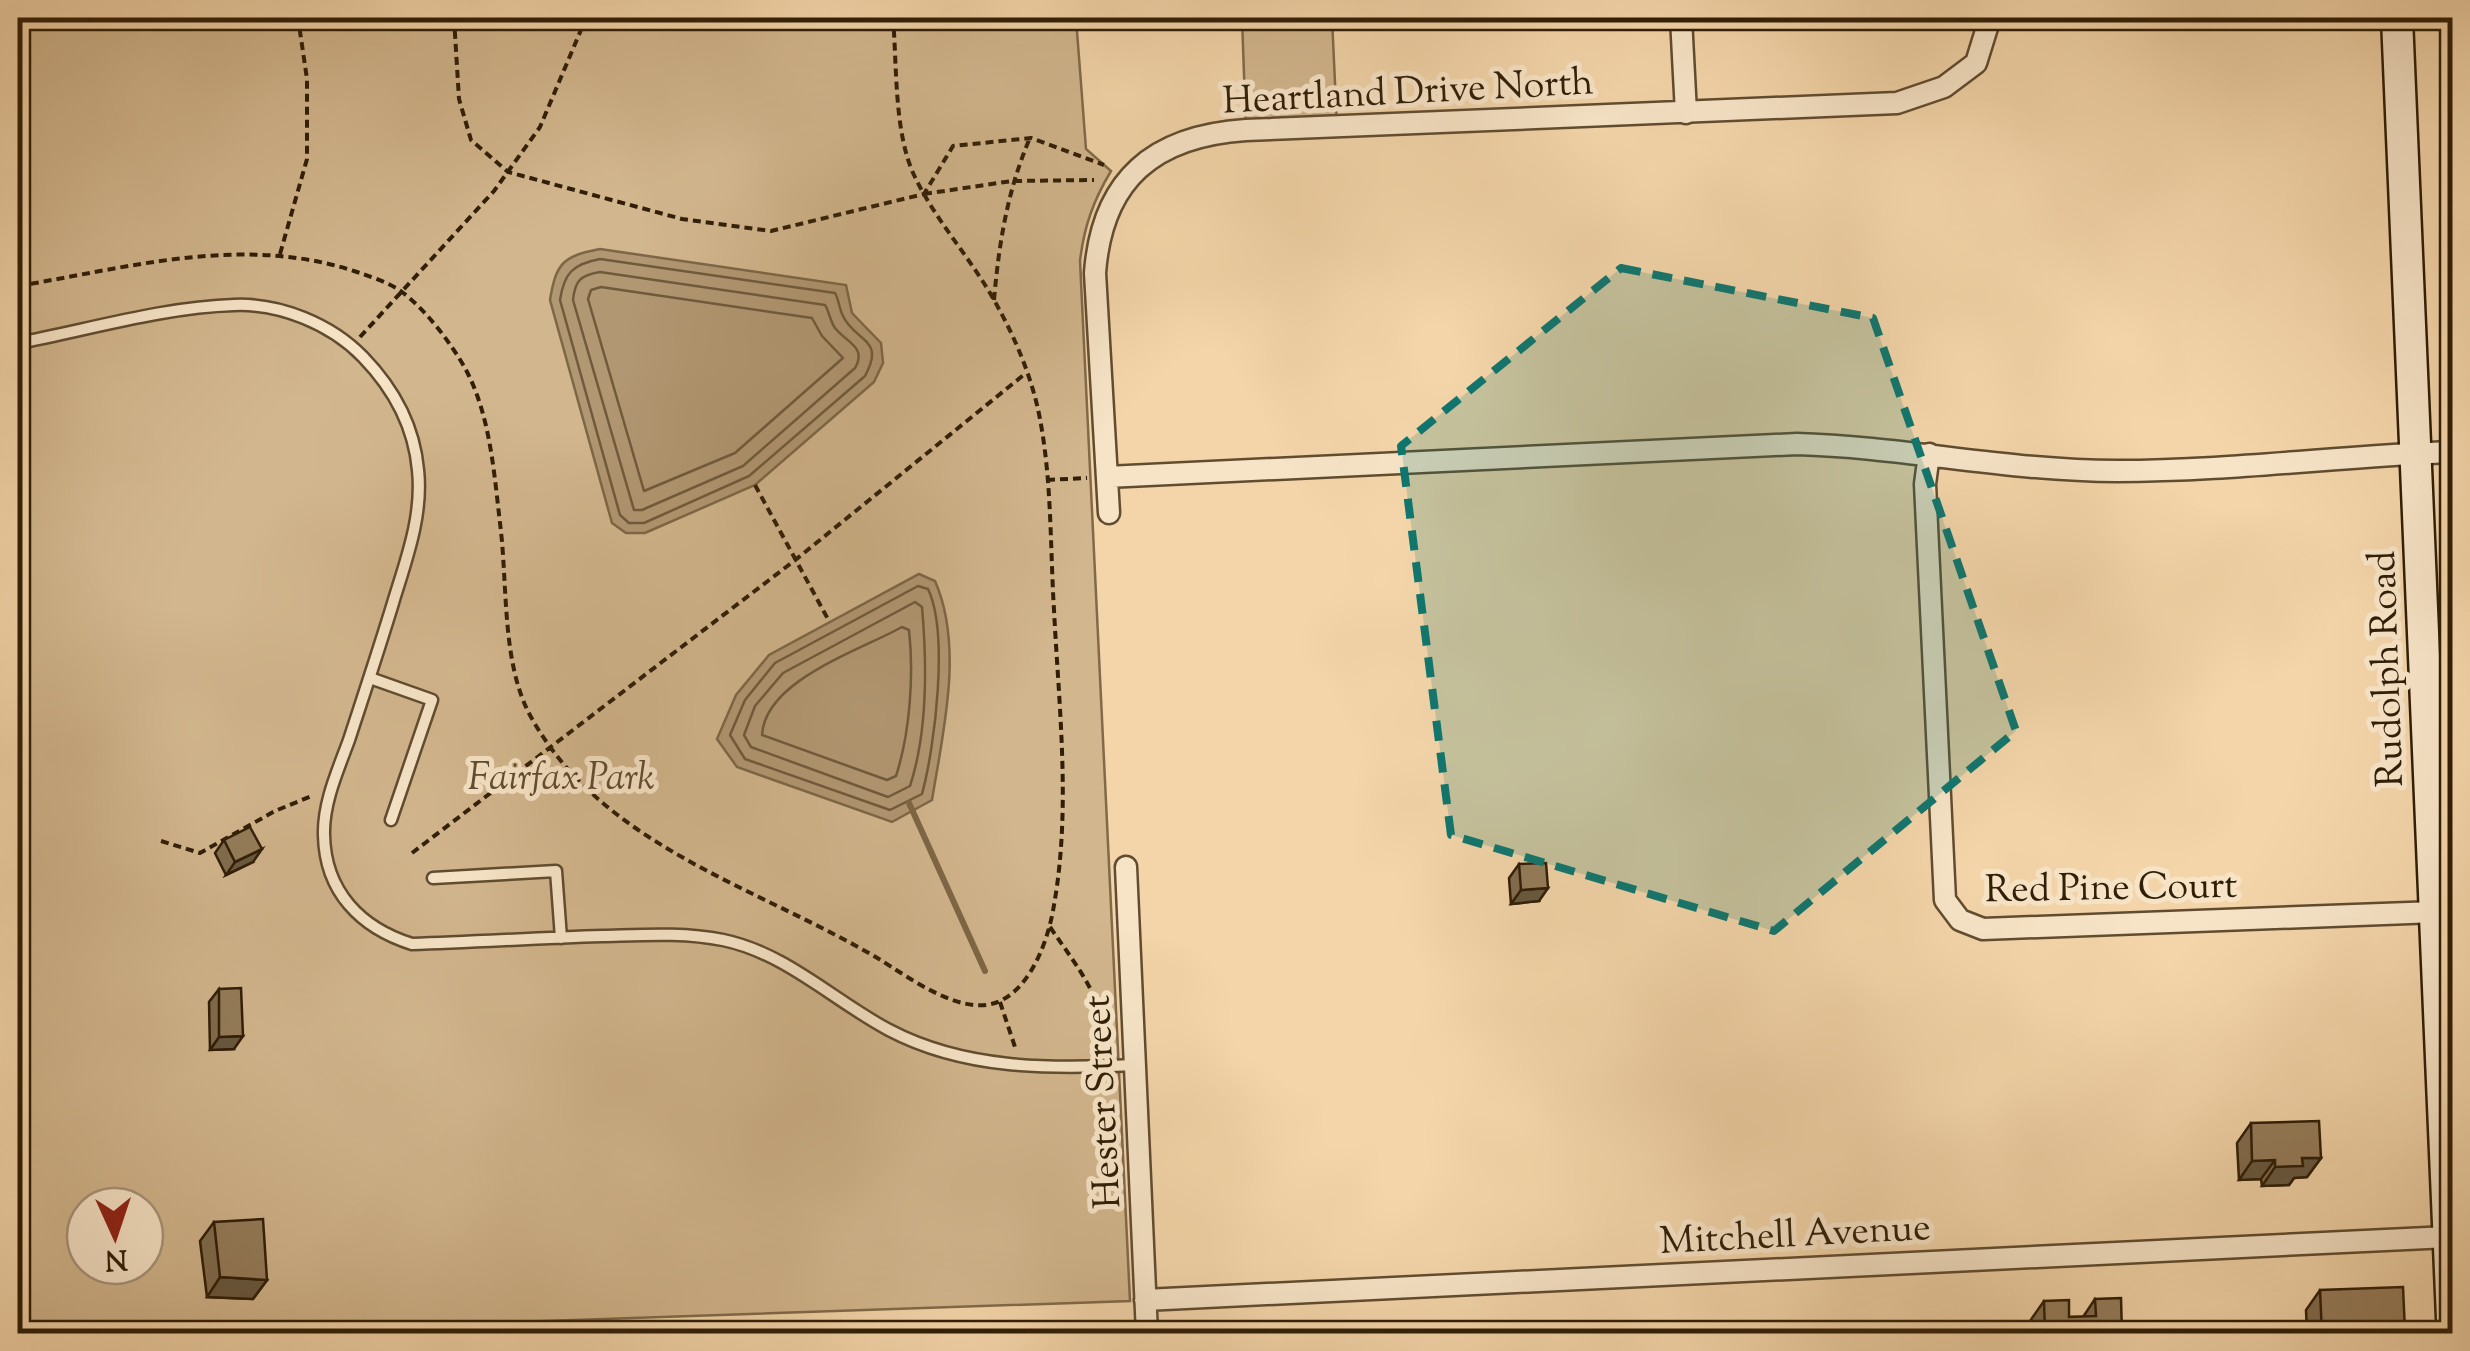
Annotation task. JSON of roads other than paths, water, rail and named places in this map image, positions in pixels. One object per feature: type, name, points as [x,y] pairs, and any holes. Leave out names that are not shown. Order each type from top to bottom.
[{"type":"street","points":[[1681,18],[1686,113]]},
{"type":"street","name":"Heartland Drive North","points":[[1108,513],[1096,273],[1098,242],[1122,185],[1161,150],[1187,138],[1218,132],[1897,103],[1944,87],[1976,63],[1990,18]]},
{"type":"street","name":"Rudolph Road","points":[[2397,18],[2452,1318]]},
{"type":"street","points":[[1107,477],[1797,444],[1861,446],[2035,467],[2119,471],[2452,452]]},
{"type":"street","name":"Red Pine Court","points":[[1929,454],[1924,484],[1945,900],[1960,920],[1983,929],[2436,912]]},
{"type":"street","name":"Hester Street","points":[[1126,867],[1148,1334]]},
{"type":"street","name":"Mitchell Avenue","points":[[1146,1300],[2448,1237]]},
{"type":"lane","points":[[18,343],[188,310],[236,304],[277,308],[316,323],[353,346],[382,377],[401,406],[414,438],[419,473],[412,539],[332,787],[324,834],[327,860],[346,902],[365,923],[412,944],[680,934],[726,941],[768,956],[919,1045],[969,1059],[1022,1066],[1134,1065]]},
{"type":"lane","points":[[370,678],[432,700],[391,820]]},
{"type":"lane","points":[[433,878],[556,871],[561,938]]},
{"type":"water","points":[[600,249],[846,285],[852,313],[881,343],[883,363],[874,382],[755,485],[645,533],[626,533],[612,523],[550,300],[563,263]]},
{"type":"water","points":[[919,574],[935,581],[944,607],[950,661],[932,800],[892,822],[737,767],[717,739],[736,695],[769,655]]},
{"type":"waterway","points":[[909,803],[985,971]]},
{"type":"park label","name":"Fairfax Park","points":[[561,776]]}]
